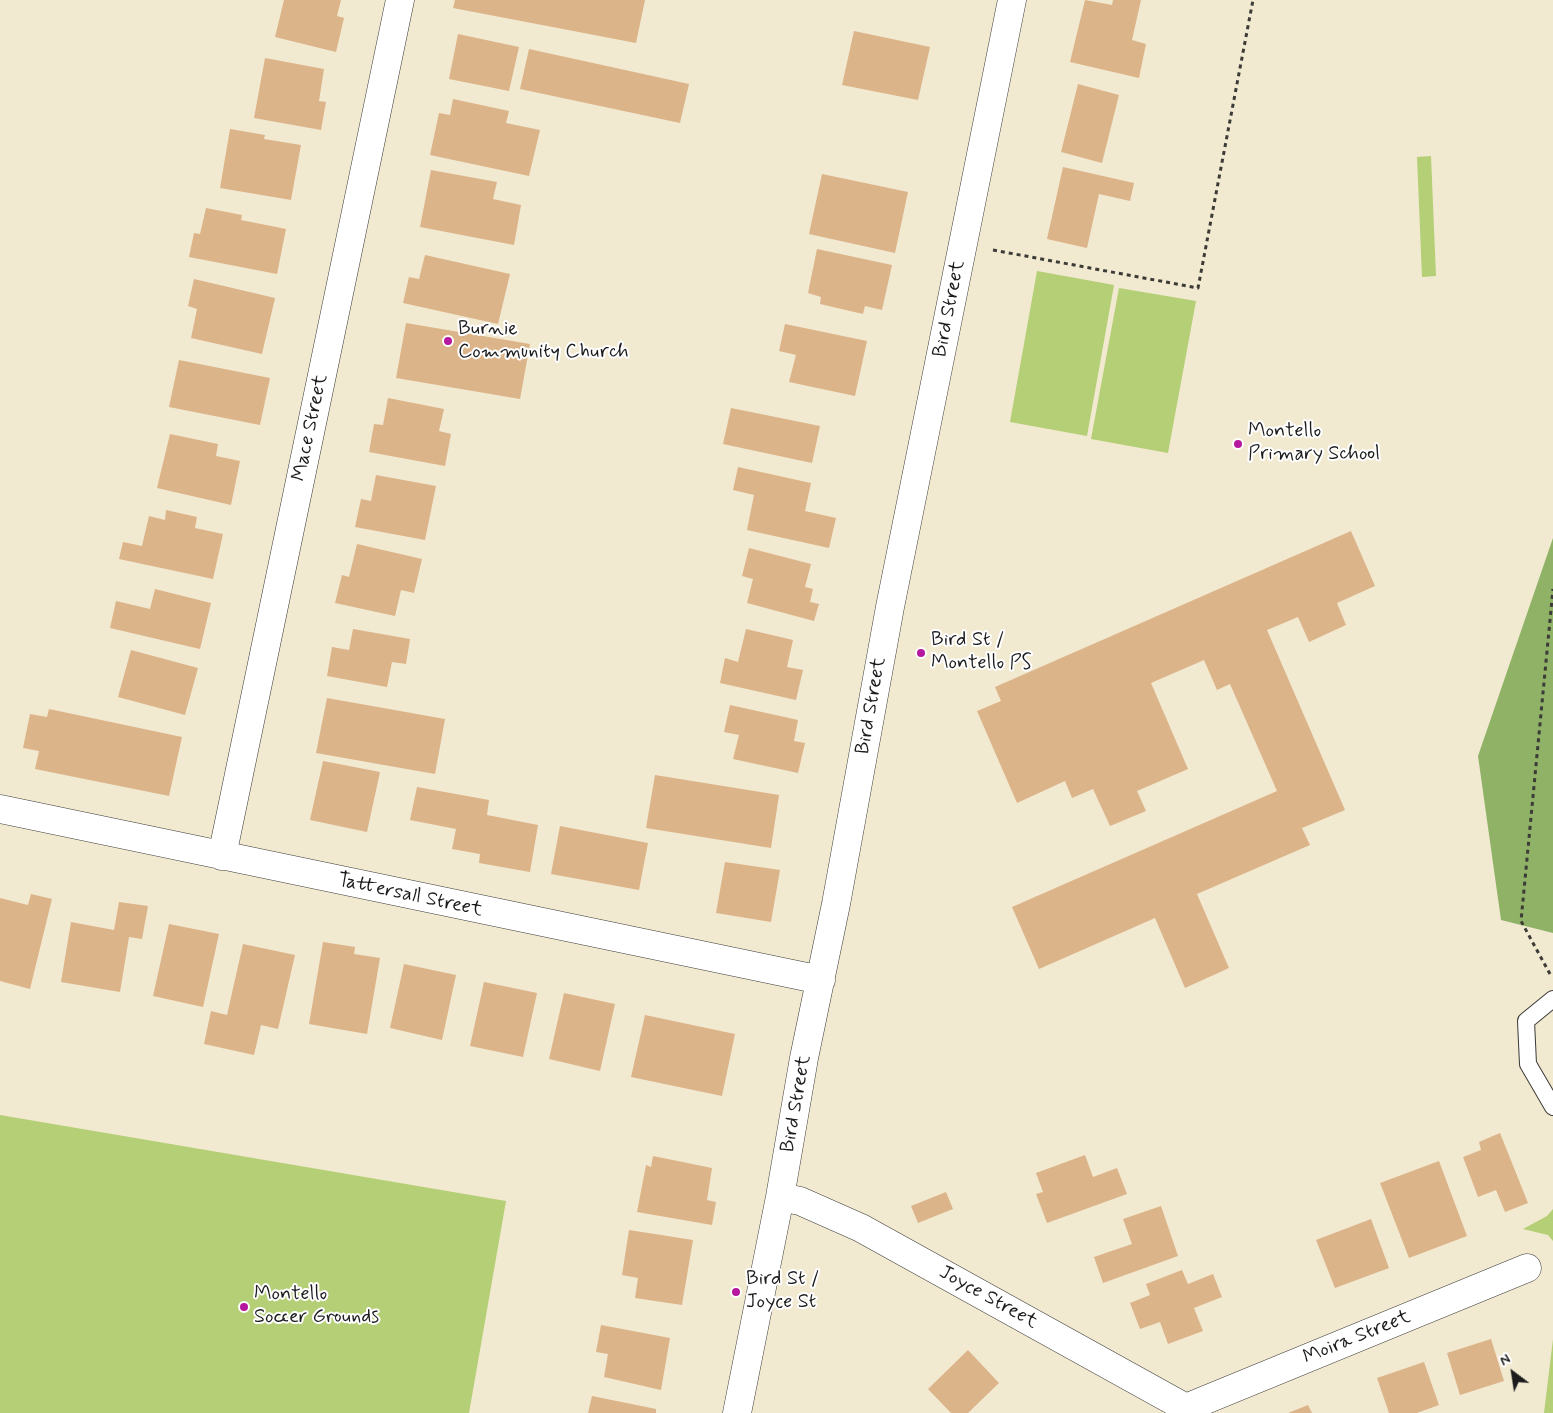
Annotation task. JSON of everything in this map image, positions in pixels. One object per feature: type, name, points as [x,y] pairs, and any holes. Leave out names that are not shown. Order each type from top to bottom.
[{"type":"street","name":"Mace Street","points":[[222,856],[400,0]]},
{"type":"street","name":"Bird Street","points":[[737,1413],[780,1197],[804,1058],[838,895],[890,607],[1012,0]]},
{"type":"street","name":"Tattersall Street","points":[[0,809],[820,980]]},
{"type":"street","name":"Joyce Street","points":[[780,1197],[800,1201],[861,1228],[1188,1411]]},
{"type":"street","name":"Moira Street","points":[[1188,1411],[1527,1268]]},
{"type":"lane","points":[[1553,999],[1526,1021],[1528,1064],[1553,1107]]},
{"type":"path","points":[[964,236],[979,247],[1198,288],[1253,0]]},
{"type":"path","points":[[1553,589],[1521,921],[1553,981]]},
{"type":"green space","points":[[1431,156],[1436,276],[1422,277],[1417,157]]},
{"type":"green space","points":[[1037,271],[1114,285],[1087,436],[1010,422]]},
{"type":"green space","points":[[1119,288],[1196,301],[1168,453],[1091,439]]},
{"type":"green space","points":[[1553,538],[1553,933],[1501,920],[1478,756]]},
{"type":"green space","name":"Montello Soccer Grounds","points":[[0,1115],[506,1201],[469,1413],[0,1413]]},
{"type":"green space","points":[[1553,1209],[1553,1241],[1548,1235],[1523,1229],[1547,1216]]},
{"type":"green space","points":[[1553,1339],[1553,1413],[1544,1413]]},
{"type":"building","points":[[284,0],[341,0],[337,16],[344,18],[336,52],[275,37]]},
{"type":"building","points":[[455,0],[645,0],[636,43],[453,8]]},
{"type":"building","points":[[1085,0],[1112,5],[1113,0],[1141,0],[1132,40],[1146,44],[1139,78],[1070,62]]},
{"type":"building","points":[[854,31],[930,47],[918,100],[842,85]]},
{"type":"building","points":[[458,34],[519,47],[509,91],[449,79]]},
{"type":"building","points":[[529,49],[689,84],[680,123],[520,89]]},
{"type":"building","points":[[265,58],[324,69],[319,101],[326,102],[321,130],[254,118]]},
{"type":"building","points":[[1078,84],[1119,95],[1102,163],[1061,152]]},
{"type":"building","points":[[453,99],[509,111],[506,123],[540,130],[529,176],[430,155],[439,113],[450,115]]},
{"type":"building","points":[[230,129],[265,135],[264,139],[301,145],[291,200],[220,188]]},
{"type":"building","points":[[1063,167],[1134,183],[1130,201],[1099,194],[1087,248],[1047,239]]},
{"type":"building","points":[[431,170],[497,182],[493,199],[521,205],[514,245],[420,227]]},
{"type":"building","points":[[822,174],[908,192],[895,253],[809,234]]},
{"type":"building","points":[[206,208],[242,215],[241,220],[286,229],[277,274],[189,257],[194,233],[200,234]]},
{"type":"building","points":[[817,249],[892,265],[882,310],[865,306],[863,314],[820,304],[821,297],[808,293]]},
{"type":"building","points":[[425,255],[510,274],[498,324],[403,303],[409,277],[419,279]]},
{"type":"building","points":[[194,279],[275,298],[262,354],[191,338],[197,309],[188,306]]},
{"type":"building","points":[[406,323],[530,344],[520,399],[396,378]]},
{"type":"building","points":[[785,324],[867,341],[855,396],[789,382],[796,355],[779,351]]},
{"type":"building","points":[[179,360],[270,378],[260,425],[169,407]]},
{"type":"building","points":[[388,398],[444,409],[439,431],[451,434],[445,466],[369,452],[374,424],[383,425]]},
{"type":"building","points":[[731,408],[820,426],[812,463],[723,444]]},
{"type":"building","points":[[170,434],[218,444],[216,456],[240,461],[231,505],[157,488]]},
{"type":"building","points":[[738,467],[811,483],[805,511],[836,518],[829,548],[747,530],[754,495],[733,490]]},
{"type":"building","points":[[376,475],[436,486],[425,540],[355,527],[361,499],[371,501]]},
{"type":"building","points":[[166,510],[197,517],[195,528],[223,534],[213,579],[119,559],[123,542],[142,546],[149,516],[165,520]]},
{"type":"building","points":[[1351,531],[1375,586],[1337,603],[1346,625],[1309,642],[1298,617],[1267,630],[1345,810],[1302,828],[1310,845],[1197,894],[1229,968],[1185,988],[1155,918],[1039,969],[1012,907],[1277,791],[1230,684],[1217,690],[1204,660],[1151,683],[1188,769],[1137,791],[1146,811],[1110,826],[1093,789],[1072,798],[1065,781],[1017,803],[977,711],[1001,701],[995,687]]},
{"type":"building","points":[[357,544],[422,559],[414,593],[401,590],[395,616],[335,603],[342,575],[349,577]]},
{"type":"building","points":[[749,548],[811,564],[805,587],[813,589],[810,602],[819,604],[814,621],[747,603],[753,579],[742,576]]},
{"type":"building","points":[[155,589],[211,603],[200,649],[110,628],[116,601],[150,609]]},
{"type":"building","points":[[353,629],[410,639],[406,664],[392,662],[387,687],[327,676],[332,647],[349,650]]},
{"type":"building","points":[[746,629],[793,640],[787,667],[803,670],[796,700],[720,683],[725,658],[738,662]]},
{"type":"building","points":[[131,650],[198,668],[185,715],[118,697]]},
{"type":"building","points":[[327,698],[445,719],[435,774],[316,753]]},
{"type":"building","points":[[730,705],[798,720],[794,741],[805,743],[798,773],[733,759],[739,735],[724,732]]},
{"type":"building","points":[[49,709],[182,737],[169,796],[35,769],[39,751],[23,748],[30,714],[47,717]]},
{"type":"building","points":[[323,761],[380,772],[367,832],[310,820]]},
{"type":"building","points":[[655,775],[779,795],[771,848],[646,828]]},
{"type":"building","points":[[417,787],[489,800],[487,815],[538,825],[530,872],[479,863],[480,854],[452,849],[456,829],[410,820]]},
{"type":"building","points":[[560,826],[648,843],[639,890],[551,874]]},
{"type":"building","points":[[725,862],[780,870],[771,922],[716,913]]},
{"type":"building","points":[[31,894],[52,899],[30,989],[0,981],[0,898],[28,905]]},
{"type":"building","points":[[119,902],[148,906],[142,939],[129,937],[120,992],[61,982],[71,922],[114,930]]},
{"type":"building","points":[[169,924],[219,934],[203,1007],[153,996]]},
{"type":"building","points":[[323,942],[355,947],[354,954],[380,958],[367,1034],[309,1024]]},
{"type":"building","points":[[243,944],[295,955],[278,1029],[261,1025],[254,1055],[204,1044],[211,1011],[227,1015]]},
{"type":"building","points":[[404,964],[456,975],[442,1040],[390,1028]]},
{"type":"building","points":[[484,982],[537,993],[523,1057],[470,1046]]},
{"type":"building","points":[[564,993],[615,1004],[600,1071],[549,1059]]},
{"type":"building","points":[[645,1015],[735,1034],[722,1096],[631,1077]]},
{"type":"building","points":[[1500,1133],[1528,1203],[1505,1212],[1496,1190],[1478,1197],[1463,1157],[1481,1150],[1479,1142]]},
{"type":"building","points":[[1085,1155],[1093,1177],[1117,1168],[1127,1194],[1047,1223],[1036,1194],[1043,1192],[1036,1173]]},
{"type":"building","points":[[653,1156],[712,1168],[707,1200],[716,1202],[712,1225],[637,1212],[646,1165],[651,1167]]},
{"type":"building","points":[[1439,1161],[1467,1236],[1409,1258],[1380,1183]]},
{"type":"building","points":[[946,1192],[953,1209],[918,1223],[911,1206]]},
{"type":"building","points":[[1161,1206],[1178,1256],[1103,1283],[1094,1257],[1132,1244],[1123,1219]]},
{"type":"building","points":[[1371,1219],[1389,1268],[1335,1288],[1316,1240]]},
{"type":"building","points":[[629,1230],[693,1240],[682,1305],[635,1298],[638,1278],[622,1275]]},
{"type":"building","points":[[1182,1270],[1188,1284],[1213,1274],[1222,1297],[1194,1308],[1203,1331],[1168,1344],[1160,1322],[1140,1329],[1130,1303],[1150,1295],[1146,1284]]},
{"type":"building","points":[[601,1325],[670,1338],[661,1390],[604,1377],[608,1354],[596,1352]]},
{"type":"building","points":[[1491,1339],[1504,1381],[1460,1395],[1447,1353]]},
{"type":"building","points":[[968,1350],[999,1383],[968,1413],[951,1413],[928,1389]]},
{"type":"building","points":[[1424,1362],[1439,1405],[1417,1413],[1389,1413],[1377,1378]]},
{"type":"building","points":[[592,1396],[656,1409],[656,1413],[588,1413]]},
{"type":"building","points":[[1308,1405],[1312,1413],[1288,1413]]},
{"type":"place","name":"Burnie Community Church","points":[[448,341]]},
{"type":"place","name":"Montello Primary School","points":[[1238,444]]},
{"type":"place","name":"Bird St / Montello PS","points":[[921,653]]},
{"type":"place","name":"Bird St / Joyce St","points":[[736,1292]]},
{"type":"place","name":"Montello Soccer Grounds","points":[[244,1307]]}]
